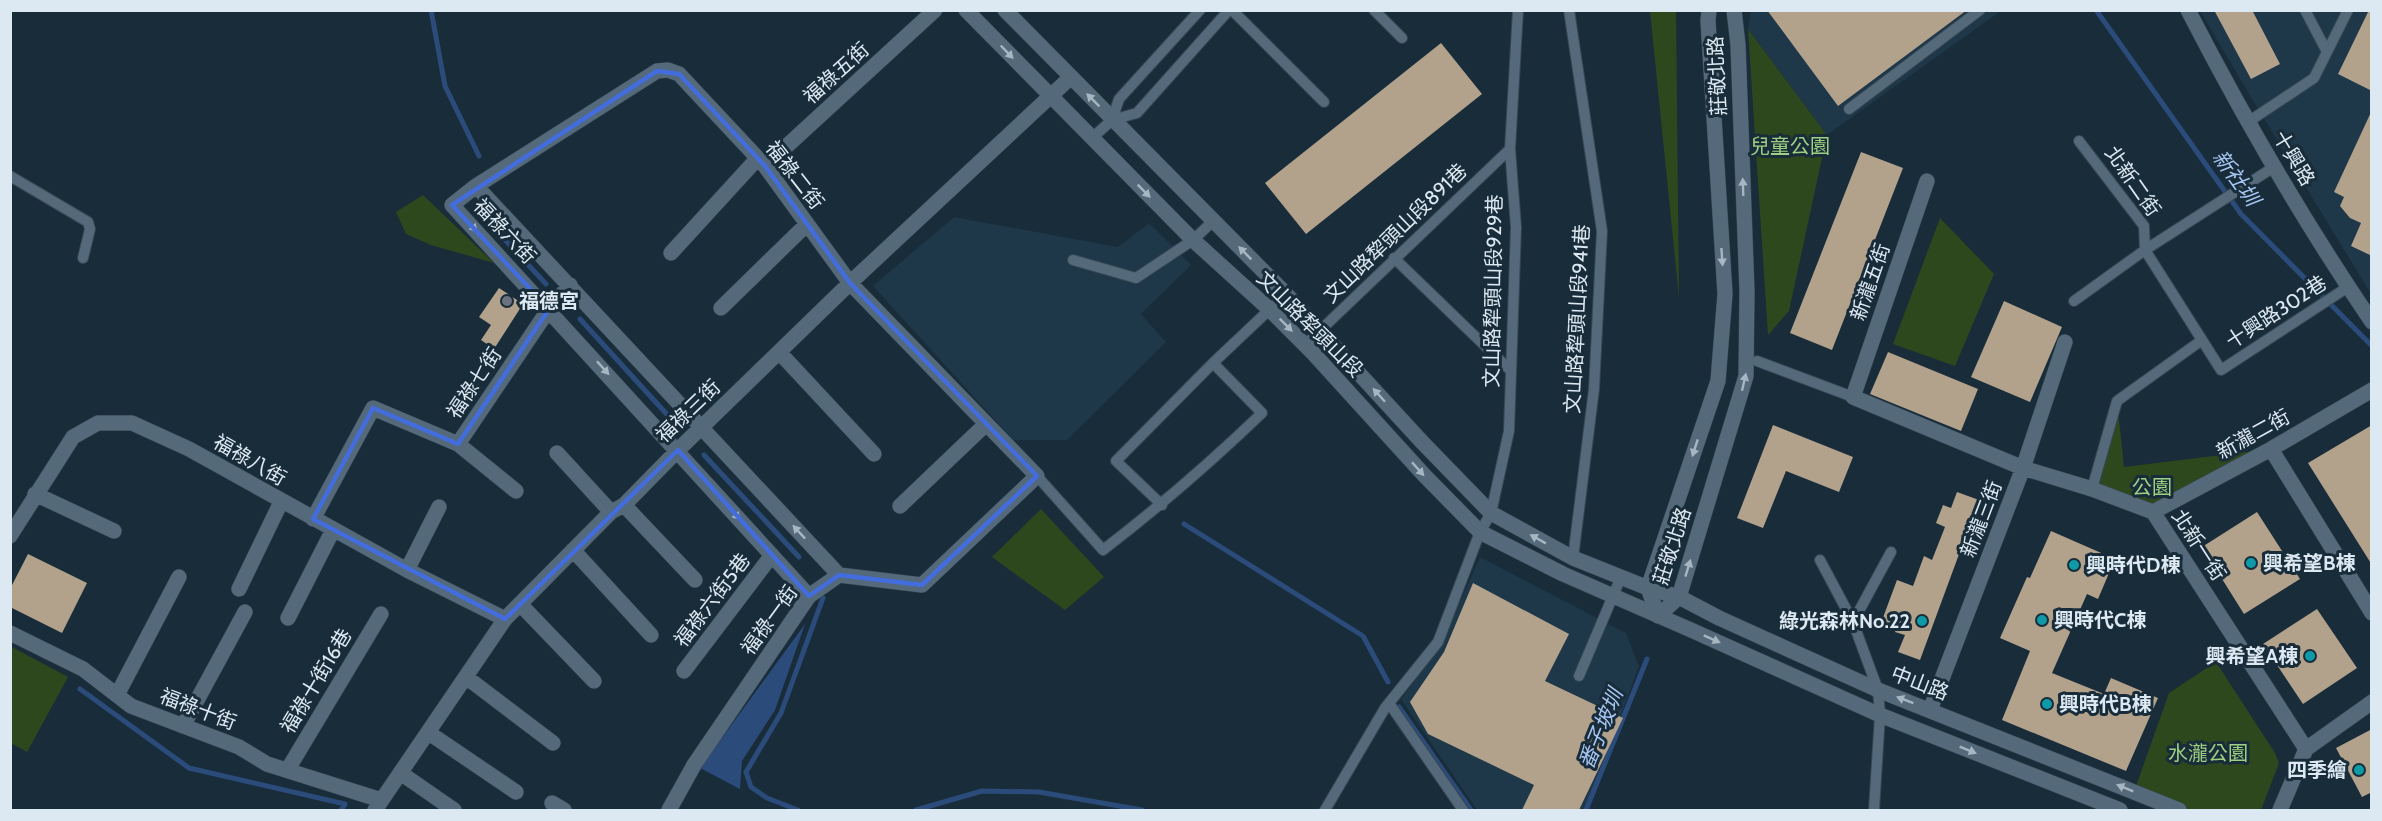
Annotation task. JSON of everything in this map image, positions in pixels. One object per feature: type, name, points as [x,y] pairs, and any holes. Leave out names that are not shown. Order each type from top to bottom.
[{"type":"street","name":"福祿五街","points":[[671,253],[761,163],[935,10]]},
{"type":"street","name":"文山路犂頭山段","points":[[966,10],[1193,240],[1305,345],[1424,475],[1480,532],[1563,574],[1658,616]]},
{"type":"street","name":"文山路犂頭山段","points":[[1005,10],[1320,329],[1422,442],[1491,513],[1573,558],[1648,588]]},
{"type":"street","name":"莊敬北路","points":[[1709,10],[1725,294],[1718,381],[1648,588],[1658,616],[1679,597],[1746,376],[1747,292],[1738,45],[1734,10]]},
{"type":"street","name":"十興路","points":[[2188,10],[2341,290],[2372,322]]},
{"type":"street","name":"福祿二街","points":[[476,186],[657,71],[668,70],[679,75],[761,163],[850,283],[1037,476]]},
{"type":"street","name":"福祿三街","points":[[378,805],[402,774],[505,620],[520,604],[850,283],[1071,77]]},
{"type":"street","name":"新瀧五街","points":[[1853,397],[1927,181]]},
{"type":"street","name":"福祿六街","points":[[809,596],[452,205],[476,186],[839,575]]},
{"type":"street","points":[[721,308],[807,224]]},
{"type":"street","name":"福祿七街","points":[[313,519],[373,408],[458,444],[549,309],[570,285]]},
{"type":"street","name":"新瀧三街","points":[[1930,710],[2023,468],[2065,342]]},
{"type":"street","points":[[779,352],[874,453]]},
{"type":"street","name":"新瀧二街","points":[[2153,512],[2271,449],[2372,390]]},
{"type":"street","name":"北新一街","points":[[1853,397],[2023,468],[2092,489],[2153,512],[2306,749]]},
{"type":"street","name":"福祿八街","points":[[10,536],[73,437],[98,423],[132,423],[189,449],[281,502],[505,620]]},
{"type":"street","points":[[900,506],[986,424]]},
{"type":"street","points":[[458,444],[516,491]]},
{"type":"street","points":[[2271,449],[2372,613]]},
{"type":"street","points":[[557,453],[695,580]]},
{"type":"street","points":[[839,575],[922,585],[1037,476]]},
{"type":"street","points":[[35,494],[114,531]]},
{"type":"street","points":[[239,589],[281,502]]},
{"type":"street","points":[[407,570],[439,507]]},
{"type":"street","points":[[288,618],[333,530]]},
{"type":"street","points":[[573,550],[651,635]]},
{"type":"street","name":"福祿六街5巷","points":[[684,671],[772,555]]},
{"type":"street","name":"福祿一街","points":[[669,810],[694,765],[809,596],[839,575]]},
{"type":"street","points":[[117,695],[179,577]]},
{"type":"street","name":"中山路","points":[[1648,588],[1679,597],[1719,618],[1878,690],[2177,810]]},
{"type":"street","points":[[520,604],[594,681]]},
{"type":"street","points":[[183,726],[245,612]]},
{"type":"street","name":"福祿十街16巷","points":[[288,769],[381,614]]},
{"type":"street","points":[[1658,616],[1880,716],[2120,810]]},
{"type":"street","name":"福祿十街","points":[[10,633],[82,669],[131,706],[239,747],[267,764],[288,769],[378,805]]},
{"type":"street","points":[[466,677],[553,743]]},
{"type":"street","points":[[2280,810],[2306,749],[2372,702]]},
{"type":"street","points":[[429,733],[516,792]]},
{"type":"street","points":[[402,774],[454,810]]},
{"type":"lane","points":[[1112,120],[1119,99],[1200,10]]},
{"type":"lane","points":[[1092,138],[1112,120],[1137,113],[1230,10],[1324,102]]},
{"type":"lane","points":[[1374,10],[1402,38]]},
{"type":"lane","name":"文山路犂頭山段929巷","points":[[1324,810],[1389,703],[1438,642],[1480,532],[1491,513],[1509,431],[1516,227],[1510,149],[1518,10]]},
{"type":"lane","name":"文山路犂頭山段941巷","points":[[1569,10],[1602,231],[1594,388],[1573,558]]},
{"type":"lane","points":[[1849,109],[1980,10]]},
{"type":"lane","points":[[2305,10],[2327,52]]},
{"type":"lane","points":[[2248,122],[2314,78],[2348,10]]},
{"type":"lane","name":"北新二街","points":[[2079,141],[2144,226],[2145,250],[2202,340]]},
{"type":"lane","name":"文山路犂頭山段891巷","points":[[1305,345],[1510,149]]},
{"type":"lane","points":[[2074,301],[2145,250],[2274,167]]},
{"type":"lane","points":[[10,176],[88,222],[90,229],[83,258]]},
{"type":"lane","points":[[1073,260],[1136,278],[1193,240],[1213,221]]},
{"type":"lane","points":[[1394,258],[1511,371]]},
{"type":"lane","name":"十興路302巷","points":[[2092,489],[2117,401],[2202,340],[2221,370],[2341,290]]},
{"type":"lane","points":[[1161,505],[1116,461],[1213,363],[1286,294]]},
{"type":"lane","points":[[1757,361],[1853,397]]},
{"type":"lane","points":[[1037,476],[1103,550],[1161,505],[1212,461],[1262,413],[1213,363]]},
{"type":"lane","points":[[1853,622],[1891,552]]},
{"type":"lane","points":[[1820,560],[1853,622],[1878,690],[1880,716],[1874,810]]},
{"type":"lane","points":[[1579,676],[1621,577]]},
{"type":"lane","points":[[1389,703],[1463,810]]},
{"type":"highlighted area","points":[[657,71],[679,74],[765,166],[850,283],[1037,476],[922,585],[839,575],[809,596],[678,450],[505,619],[313,519],[373,408],[458,444],[549,309],[452,205]]},
{"type":"shaded area","points":[[1751,11],[2001,11],[1827,135],[1748,29]]},
{"type":"shaded area","points":[[2200,11],[2371,11],[2371,294],[2246,89]]},
{"type":"shaded area","points":[[954,217],[1118,247],[1149,223],[1191,265],[1141,314],[1166,342],[1067,440],[1013,440],[873,286]]},
{"type":"shaded area","points":[[1480,557],[1626,633],[1639,666],[1587,810],[1477,810],[1401,699],[1441,645]]},
{"type":"green space","points":[[1650,11],[1676,11],[1679,298]]},
{"type":"green space","name":"兒童公園","points":[[1748,29],[1827,135],[1789,311],[1768,335]]},
{"type":"green space","points":[[423,195],[494,263],[431,245],[406,234],[396,212]]},
{"type":"green space","points":[[1940,218],[1994,274],[1955,366],[1893,344]]},
{"type":"green space","name":"公園","points":[[2117,401],[2124,467],[2271,449],[2153,512],[2092,489]]},
{"type":"green space","points":[[1041,509],[1104,577],[1065,610],[992,557]]},
{"type":"green space","points":[[10,646],[68,677],[27,752],[11,743]]},
{"type":"green space","name":"水瀧公園","points":[[2216,662],[2275,753],[2279,763],[2261,810],[2187,810],[2136,786],[2169,693]]},
{"type":"water","points":[[805,624],[775,710],[742,761],[740,789],[700,768]]},
{"type":"building","points":[[1767,10],[1967,10],[1838,106]]},
{"type":"building","points":[[2214,10],[2252,10],[2280,64],[2251,79]]},
{"type":"building","points":[[2369,10],[2372,10],[2372,91],[2338,74]]},
{"type":"building","points":[[1441,43],[1482,94],[1306,234],[1265,183]]},
{"type":"building","points":[[2372,110],[2372,256],[2351,246],[2361,223],[2350,218],[2340,206],[2344,197],[2334,192]]},
{"type":"building","points":[[1861,152],[1903,168],[1832,350],[1790,333]]},
{"type":"building","points":[[499,288],[523,304],[494,349],[481,340],[491,325],[479,317]]},
{"type":"building","points":[[2004,301],[2062,327],[2030,402],[1971,377]]},
{"type":"building","points":[[1888,352],[1978,389],[1961,431],[1870,394]]},
{"type":"building","points":[[1773,425],[1853,457],[1839,492],[1786,471],[1763,528],[1737,518]]},
{"type":"building","points":[[2372,425],[2372,565],[2308,463]]},
{"type":"building","points":[[1957,492],[1979,500],[1920,660],[1898,652],[1905,635],[1881,623],[1897,580],[1913,586],[1924,556],[1932,560],[1945,527],[1936,523],[1943,505],[1951,508]]},
{"type":"building","name":"興希望B棟","points":[[2257,512],[2300,579],[2244,614],[2202,547]]},
{"type":"building","points":[[2051,531],[2115,559],[2098,599],[2087,594],[2052,673],[2104,694],[2111,678],[2158,698],[2126,771],[2002,720],[2030,651],[2000,638],[2027,577],[2030,578]]},
{"type":"building","points":[[28,554],[87,583],[62,633],[10,607],[10,589]]},
{"type":"building","points":[[1473,583],[1569,634],[1545,681],[1623,718],[1579,810],[1522,810],[1534,785],[1428,734],[1410,702],[1444,652]]},
{"type":"building","name":"興希望A棟","points":[[2317,609],[2357,668],[2303,704],[2263,644]]},
{"type":"building","name":"四季繪","points":[[2372,729],[2372,792],[2362,797],[2336,748]]},
{"type":"waterway","points":[[431,10],[445,86],[479,156]]},
{"type":"waterway","name":"新社圳","points":[[2096,10],[2241,214],[2372,346]]},
{"type":"waterway","points":[[485,218],[546,284]]},
{"type":"waterway","points":[[580,319],[672,420]]},
{"type":"waterway","points":[[704,455],[799,557]]},
{"type":"waterway","points":[[1184,524],[1363,636],[1388,682]]},
{"type":"waterway","points":[[798,810],[767,798],[751,787],[746,772],[781,713],[823,598]]},
{"type":"waterway","name":"番子坡圳","points":[[1586,810],[1647,659]]},
{"type":"waterway","points":[[80,689],[189,768],[345,804],[341,810]]},
{"type":"waterway","points":[[1399,707],[1471,810]]},
{"type":"waterway","points":[[916,810],[982,791],[1039,792],[1142,810]]},
{"type":"place","name":"福德宮","points":[[507,301]]},
{"type":"place","name":"興希望B棟","points":[[2251,563]]},
{"type":"place","name":"興時代D棟","points":[[2074,565]]},
{"type":"place","name":"興時代C棟","points":[[2042,620]]},
{"type":"place","name":"綠光森林No.22","points":[[1922,621]]},
{"type":"place","name":"興希望A棟","points":[[2310,656]]},
{"type":"place","name":"興時代B棟","points":[[2047,704]]},
{"type":"place","name":"四季繪","points":[[2359,770]]}]
